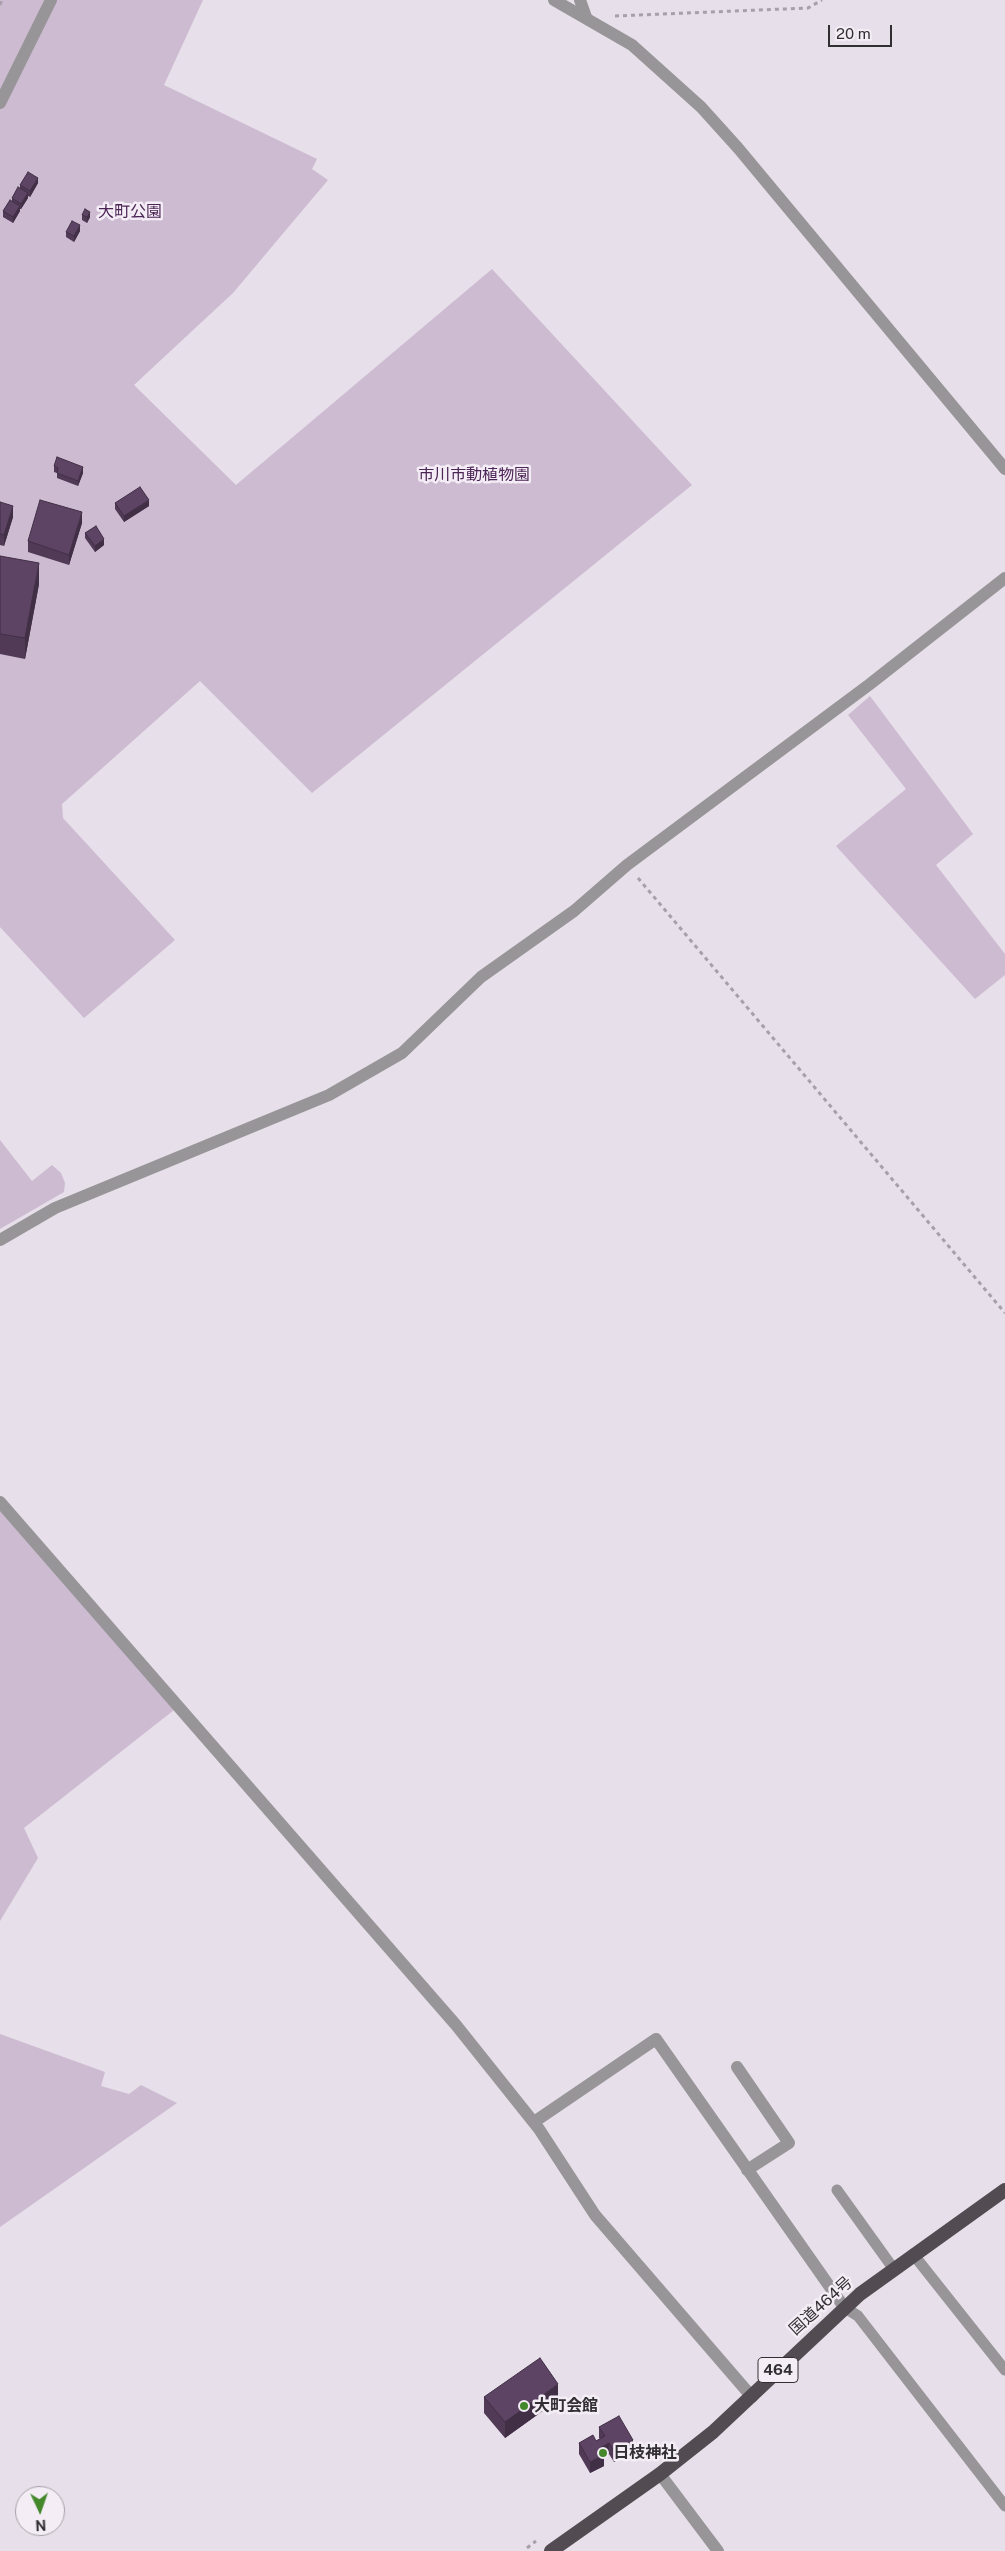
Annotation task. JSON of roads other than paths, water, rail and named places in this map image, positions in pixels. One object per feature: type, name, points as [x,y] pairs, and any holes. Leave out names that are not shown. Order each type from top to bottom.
[{"type":"highway","name":"国道464号","points":[[551,2551],[660,2474],[713,2432],[752,2397],[844,2307],[893,2268],[1005,2190]]},
{"type":"street","points":[[0,103],[51,0]]},
{"type":"street","points":[[554,0],[632,45],[701,107],[738,148],[1005,470]]},
{"type":"street","points":[[580,0],[586,17]]},
{"type":"street","points":[[0,1240],[55,1208],[328,1095],[402,1053],[481,977],[574,911],[627,864],[870,684],[1005,578]]},
{"type":"street","points":[[0,1502],[456,2025],[534,2122],[595,2215],[752,2397]]},
{"type":"street","points":[[534,2122],[656,2039],[844,2307]]},
{"type":"street","points":[[737,2067],[788,2143],[747,2170]]},
{"type":"street","points":[[660,2474],[718,2551]]},
{"type":"lane","points":[[837,2190],[893,2268]]},
{"type":"lane","points":[[913,2254],[1005,2370]]},
{"type":"lane","points":[[844,2307],[858,2316],[1005,2506]]},
{"type":"place","name":"大町会館","points":[[524,2406]]},
{"type":"place","name":"日枝神社","points":[[603,2453]]},
{"type":"park label","name":"大町公園","points":[[130,212]]},
{"type":"park label","name":"市川市動植物園","points":[[474,475]]}]
